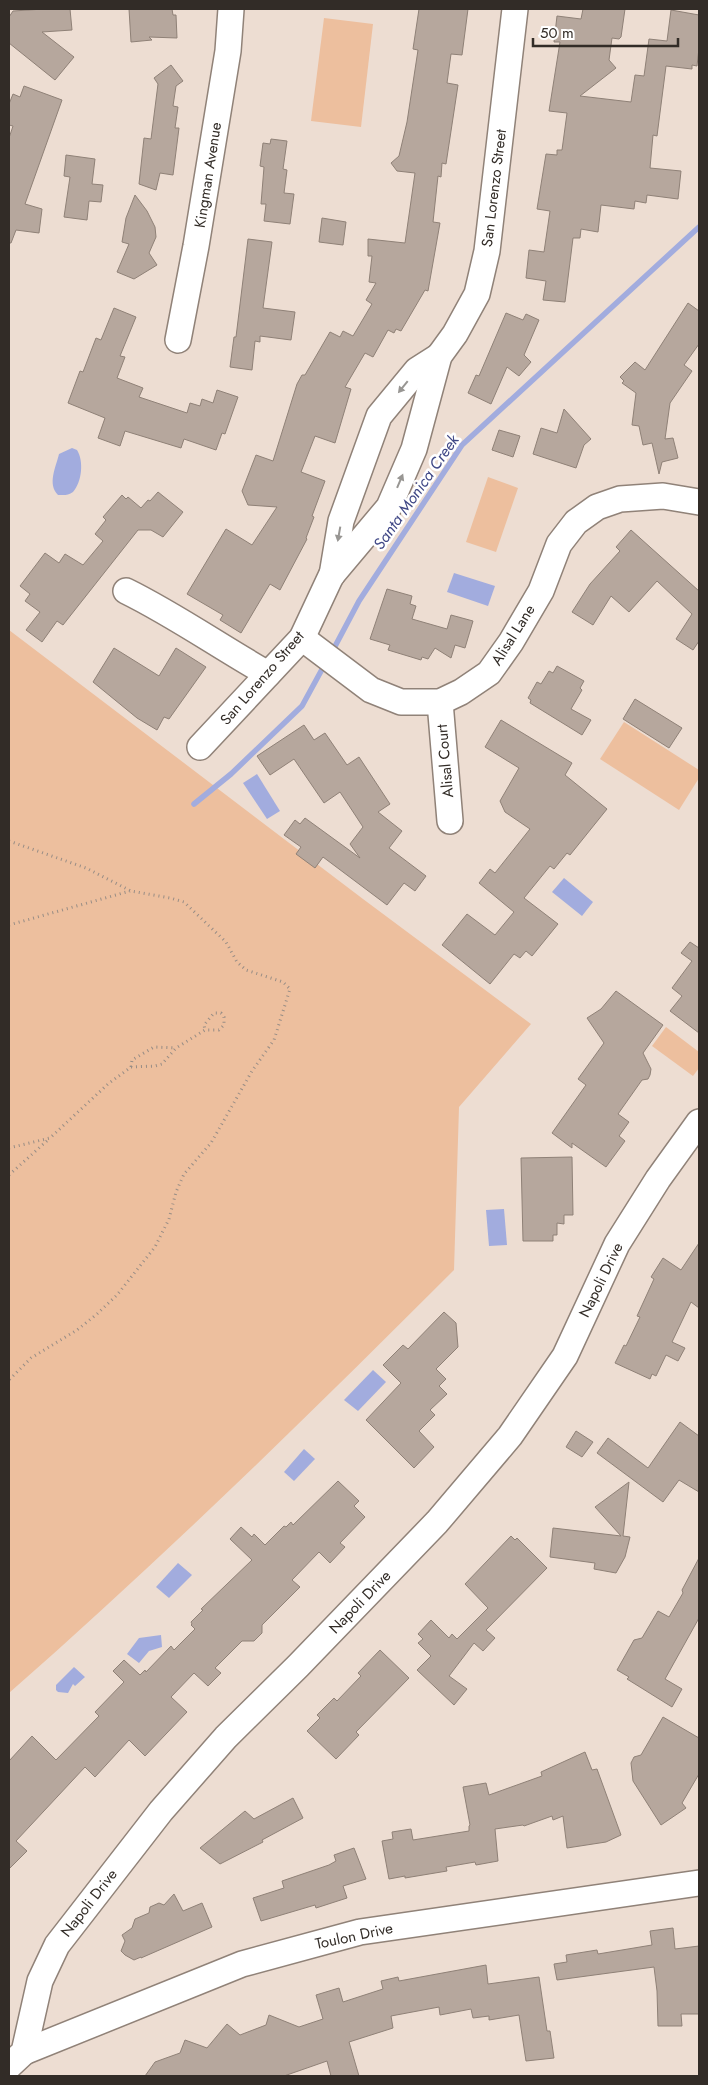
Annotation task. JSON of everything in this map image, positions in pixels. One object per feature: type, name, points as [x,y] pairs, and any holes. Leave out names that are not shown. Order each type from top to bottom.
[{"type":"street","name":"Kingman Avenue","points":[[178,340],[196,246],[228,51],[231,9]]},
{"type":"street","name":"San Lorenzo Street","points":[[331,576],[390,506],[414,449],[439,356],[455,334],[476,294],[487,251],[515,9]]},
{"type":"street","name":"San Lorenzo Street","points":[[200,748],[302,638],[331,576],[341,521],[379,416],[417,370],[439,356]]},
{"type":"street","name":"Alisal Lane","points":[[302,638],[371,690],[401,702],[440,702],[461,692],[489,673],[511,642],[541,591],[559,544],[576,522],[597,506],[620,499],[663,496],[699,502]]},
{"type":"street","points":[[126,591],[162,609],[268,674]]},
{"type":"street","name":"Alisal Court","points":[[440,702],[450,820]]},
{"type":"street","name":"Napoli Drive","points":[[16,2059],[40,1981],[57,1945],[161,1811],[226,1737],[298,1666],[437,1522],[510,1436],[565,1356],[617,1244],[658,1179],[699,1122]]},
{"type":"street","name":"Toulon Drive","points":[[16,2059],[242,1964],[360,1932],[699,1883]]},
{"type":"path","points":[[9,841],[86,868],[131,891],[184,902],[226,942],[237,962],[246,970],[283,982],[290,989],[274,1040],[252,1071],[211,1143],[184,1174],[176,1192],[169,1219],[155,1247],[117,1295],[97,1314],[77,1330],[31,1358],[9,1380]]},
{"type":"path","points":[[9,924],[131,891]]},
{"type":"path","points":[[9,1175],[108,1084],[131,1067],[162,1064],[176,1048],[205,1030],[219,1030],[224,1025],[224,1017],[221,1013],[214,1013],[204,1024],[205,1030]]},
{"type":"path","points":[[131,1067],[132,1060],[154,1047],[176,1048]]},
{"type":"path","points":[[9,1148],[50,1138]]},
{"type":"shaded area","points":[[324,18],[373,24],[361,127],[311,121]]},
{"type":"shaded area","points":[[488,477],[518,488],[496,552],[466,542]]},
{"type":"shaded area","points":[[9,630],[531,1024],[459,1107],[454,1270],[235,1485],[9,1693]]},
{"type":"shaded area","points":[[624,722],[699,770],[699,778],[679,810],[600,759]]},
{"type":"shaded area","points":[[666,1027],[699,1052],[699,1068],[693,1076],[652,1046]]},
{"type":"water","points":[[72,448],[77,450],[81,460],[80,477],[73,492],[67,495],[58,495],[53,486],[54,470],[59,454]]},
{"type":"water","points":[[454,573],[495,586],[488,606],[447,592]]},
{"type":"water","points":[[257,774],[280,811],[267,819],[243,783]]},
{"type":"water","points":[[564,878],[593,902],[582,916],[552,892]]},
{"type":"water","points":[[504,1209],[507,1245],[489,1246],[486,1210]]},
{"type":"water","points":[[373,1370],[386,1382],[358,1411],[344,1400]]},
{"type":"water","points":[[304,1449],[315,1459],[294,1481],[284,1472]]},
{"type":"water","points":[[178,1563],[192,1575],[169,1598],[156,1587]]},
{"type":"water","points":[[161,1635],[162,1647],[149,1651],[139,1663],[127,1654],[139,1638]]},
{"type":"water","points":[[74,1667],[85,1677],[75,1686],[73,1684],[68,1693],[58,1692],[56,1685]]},
{"type":"building","points":[[70,9],[72,30],[42,32],[74,57],[55,80],[9,43],[9,17],[13,11]]},
{"type":"building","points":[[129,9],[172,9],[173,15],[176,15],[177,38],[149,37],[152,40],[131,42]]},
{"type":"building","points":[[419,9],[468,9],[462,55],[451,54],[447,83],[458,85],[446,164],[442,163],[441,177],[438,176],[433,222],[440,223],[428,291],[425,290],[401,331],[396,329],[394,333],[388,330],[373,357],[365,353],[345,387],[351,389],[335,443],[315,436],[301,472],[325,481],[312,516],[314,517],[307,539],[280,590],[270,584],[241,633],[220,620],[223,615],[187,594],[226,529],[252,545],[277,507],[248,505],[242,491],[256,455],[273,461],[297,384],[302,375],[305,375],[330,332],[340,337],[343,331],[353,336],[372,304],[366,300],[376,283],[369,282],[372,256],[368,256],[368,239],[405,243],[415,173],[397,171],[391,163],[399,156],[407,122],[418,50],[413,49]]},
{"type":"building","points":[[583,9],[625,9],[621,37],[619,39],[612,38],[609,60],[616,68],[580,96],[631,102],[635,75],[644,76],[649,39],[667,41],[671,10],[699,15],[697,66],[692,65],[692,69],[666,66],[657,136],[653,135],[650,168],[681,171],[678,199],[647,195],[646,203],[635,201],[634,209],[601,205],[598,232],[581,229],[580,238],[573,238],[565,302],[543,300],[546,281],[526,278],[529,250],[544,252],[550,211],[537,209],[546,154],[557,155],[557,150],[562,150],[567,113],[549,111],[560,42],[554,42],[557,16],[581,19]]},
{"type":"building","points":[[171,65],[183,81],[176,86],[173,106],[178,107],[175,128],[179,128],[173,175],[160,173],[156,190],[139,184],[144,138],[151,139],[158,84],[154,78]]},
{"type":"building","points":[[24,86],[62,100],[25,204],[42,209],[39,233],[16,230],[11,243],[9,243],[9,138],[13,126],[9,125],[9,104],[13,94],[20,97]]},
{"type":"building","points":[[271,139],[287,141],[283,169],[287,170],[284,193],[294,194],[290,224],[264,221],[266,204],[261,204],[264,167],[260,166],[263,143],[270,144]]},
{"type":"building","points":[[66,155],[95,159],[92,184],[103,185],[101,202],[89,201],[87,220],[64,217],[70,177],[64,176]]},
{"type":"building","points":[[135,195],[147,211],[155,227],[156,237],[149,253],[157,265],[134,279],[117,272],[129,244],[122,242],[126,218]]},
{"type":"building","points":[[322,218],[346,222],[343,245],[319,242]]},
{"type":"building","points":[[248,239],[272,242],[263,308],[295,312],[291,340],[260,336],[260,342],[255,341],[252,370],[230,367],[234,337],[236,337]]},
{"type":"building","points":[[688,303],[699,311],[699,344],[684,365],[692,371],[670,403],[665,439],[673,438],[678,458],[662,462],[659,474],[652,443],[643,445],[639,426],[632,425],[636,393],[622,383],[624,381],[620,377],[635,362],[645,370]]},
{"type":"building","points":[[114,308],[136,317],[120,356],[125,357],[117,378],[143,388],[139,397],[187,413],[190,403],[200,406],[202,399],[213,403],[217,390],[238,397],[225,434],[222,433],[216,450],[184,439],[181,448],[125,431],[120,446],[98,438],[105,418],[68,403],[80,371],[83,372],[96,338],[101,340]]},
{"type":"building","points":[[506,313],[523,320],[526,314],[539,320],[524,355],[531,362],[519,376],[507,367],[491,404],[468,393],[476,375],[479,376]]},
{"type":"building","points":[[564,409],[591,439],[584,445],[576,468],[533,454],[541,428],[557,433]]},
{"type":"building","points":[[499,430],[520,436],[513,457],[492,450]]},
{"type":"building","points":[[158,492],[183,512],[163,537],[151,530],[138,530],[63,625],[57,621],[42,642],[26,630],[40,612],[25,601],[30,594],[20,586],[45,553],[59,563],[65,554],[83,565],[103,541],[95,534],[106,520],[103,517],[122,495],[126,499],[128,497],[141,508]]},
{"type":"building","points":[[631,530],[699,591],[699,641],[693,650],[676,639],[692,614],[657,581],[629,612],[611,596],[593,625],[572,612],[590,584],[620,551],[616,547]]},
{"type":"building","points":[[387,589],[412,596],[410,604],[416,606],[412,619],[447,629],[451,615],[473,621],[465,648],[455,645],[451,658],[435,648],[428,659],[422,657],[421,660],[388,650],[390,645],[370,639]]},
{"type":"building","points":[[114,648],[159,676],[176,648],[206,667],[169,719],[164,717],[157,730],[137,718],[93,682]]},
{"type":"building","points":[[557,666],[584,681],[580,688],[582,690],[571,709],[591,720],[582,735],[530,703],[531,700],[528,698],[537,682],[541,684],[549,671],[553,673]]},
{"type":"building","points":[[635,699],[682,728],[669,748],[623,719]]},
{"type":"building","points":[[501,720],[572,763],[565,775],[607,809],[570,855],[567,853],[554,869],[550,866],[524,898],[558,924],[532,956],[526,951],[520,958],[514,954],[490,984],[442,945],[467,914],[495,935],[514,912],[479,883],[490,869],[495,873],[530,829],[505,812],[500,801],[519,768],[485,747]]},
{"type":"building","points":[[304,725],[314,740],[325,733],[347,765],[359,757],[390,804],[378,812],[402,831],[389,848],[426,876],[415,891],[404,883],[387,905],[323,857],[315,868],[296,854],[301,847],[284,835],[295,820],[300,824],[305,818],[360,858],[350,844],[363,827],[340,792],[324,803],[294,759],[270,775],[257,756]]},
{"type":"building","points":[[690,942],[699,948],[699,1033],[670,1011],[682,996],[672,988],[692,961],[681,953]]},
{"type":"building","points":[[616,991],[663,1025],[643,1053],[651,1069],[648,1079],[642,1080],[618,1114],[629,1122],[619,1136],[625,1141],[606,1167],[572,1143],[572,1148],[552,1133],[586,1085],[578,1079],[604,1043],[587,1018],[601,1009]]},
{"type":"building","points":[[572,1157],[573,1215],[564,1215],[564,1224],[557,1223],[557,1235],[553,1235],[553,1241],[523,1241],[521,1158]]},
{"type":"building","points":[[699,1243],[699,1308],[691,1302],[672,1342],[685,1348],[678,1361],[666,1355],[656,1376],[652,1374],[650,1379],[615,1363],[624,1345],[626,1346],[640,1317],[637,1316],[654,1279],[651,1277],[663,1258],[681,1270]]},
{"type":"building","points":[[444,1312],[456,1323],[458,1347],[436,1369],[446,1379],[439,1386],[447,1394],[430,1410],[435,1415],[419,1431],[434,1447],[414,1468],[366,1420],[401,1383],[383,1365],[403,1345],[408,1349]]},
{"type":"building","points":[[680,1422],[699,1436],[699,1492],[679,1480],[663,1502],[597,1453],[608,1438],[648,1468]]},
{"type":"building","points":[[576,1431],[593,1442],[582,1457],[566,1447]]},
{"type":"building","points":[[338,1481],[359,1501],[354,1506],[365,1517],[340,1543],[345,1547],[330,1563],[319,1552],[292,1580],[300,1587],[262,1625],[262,1633],[254,1641],[242,1641],[215,1668],[221,1673],[208,1686],[194,1673],[171,1697],[187,1712],[145,1756],[129,1740],[95,1777],[85,1767],[16,1841],[27,1851],[9,1869],[9,1761],[32,1736],[56,1760],[99,1716],[95,1712],[124,1682],[113,1671],[124,1660],[140,1675],[145,1670],[146,1672],[171,1646],[174,1650],[195,1629],[191,1622],[203,1610],[201,1609],[252,1560],[230,1539],[241,1527],[252,1537],[254,1534],[265,1545],[284,1526],[286,1527],[291,1522],[293,1525]]},
{"type":"building","points":[[629,1482],[623,1536],[630,1537],[625,1557],[616,1573],[594,1569],[595,1563],[550,1557],[553,1528],[621,1536],[595,1507]]},
{"type":"building","points":[[511,1536],[515,1540],[517,1538],[547,1568],[486,1630],[495,1638],[483,1651],[474,1643],[449,1676],[467,1689],[454,1705],[417,1670],[431,1656],[418,1643],[423,1639],[418,1634],[431,1620],[449,1638],[452,1634],[457,1639],[488,1608],[465,1584]]},
{"type":"building","points":[[699,1558],[699,1618],[665,1679],[682,1689],[672,1707],[627,1679],[629,1677],[617,1670],[634,1640],[642,1638],[658,1611],[669,1617],[683,1593],[682,1590]]},
{"type":"building","points":[[380,1650],[409,1678],[356,1732],[359,1735],[336,1759],[307,1731],[320,1718],[317,1715],[334,1698],[337,1701],[361,1676],[358,1673]]},
{"type":"building","points":[[663,1717],[699,1738],[699,1774],[682,1803],[686,1808],[661,1825],[633,1781],[631,1763],[634,1757],[641,1755]]},
{"type":"building","points":[[585,1752],[592,1770],[597,1769],[621,1835],[606,1842],[567,1848],[563,1816],[553,1820],[552,1816],[524,1826],[495,1829],[498,1861],[476,1865],[475,1862],[446,1867],[447,1871],[389,1879],[382,1841],[393,1839],[392,1832],[411,1829],[413,1840],[469,1831],[470,1825],[463,1787],[486,1783],[489,1795],[542,1776],[541,1772]]},
{"type":"building","points":[[293,1798],[303,1818],[262,1840],[263,1842],[220,1864],[200,1848],[245,1811],[254,1819]]},
{"type":"building","points":[[354,1848],[366,1879],[343,1886],[347,1898],[316,1908],[315,1905],[261,1921],[253,1898],[284,1888],[282,1881],[329,1865],[336,1861],[334,1855]]},
{"type":"building","points":[[174,1894],[183,1911],[202,1903],[212,1927],[141,1958],[134,1960],[125,1955],[121,1951],[125,1941],[122,1935],[132,1928],[135,1919],[149,1913],[150,1907],[159,1903],[164,1905]]},
{"type":"building","points":[[673,1928],[675,1949],[699,1946],[699,2014],[681,2014],[682,2026],[658,2026],[654,1967],[557,1980],[554,1964],[567,1962],[566,1955],[597,1950],[598,1954],[652,1945],[650,1931]]},
{"type":"building","points":[[486,1965],[488,1984],[539,1977],[547,2031],[550,2031],[554,2058],[526,2061],[519,2015],[489,2020],[489,2016],[473,2018],[471,2009],[440,2015],[439,2007],[391,2016],[393,2028],[349,2042],[359,2076],[331,2076],[327,2061],[284,2076],[145,2076],[155,2062],[180,2053],[185,2040],[207,2048],[227,2024],[240,2035],[266,2025],[269,2015],[299,2027],[323,2019],[316,1995],[339,1988],[343,2002],[383,1989],[381,1981],[398,1977],[399,1981]]},
{"type":"waterway","name":"Santa Monica Creek","points":[[332,652],[359,601],[462,445],[699,227]]},
{"type":"waterway","name":"Santa Monica Creek","points":[[194,804],[231,774],[302,706],[326,662]]}]
